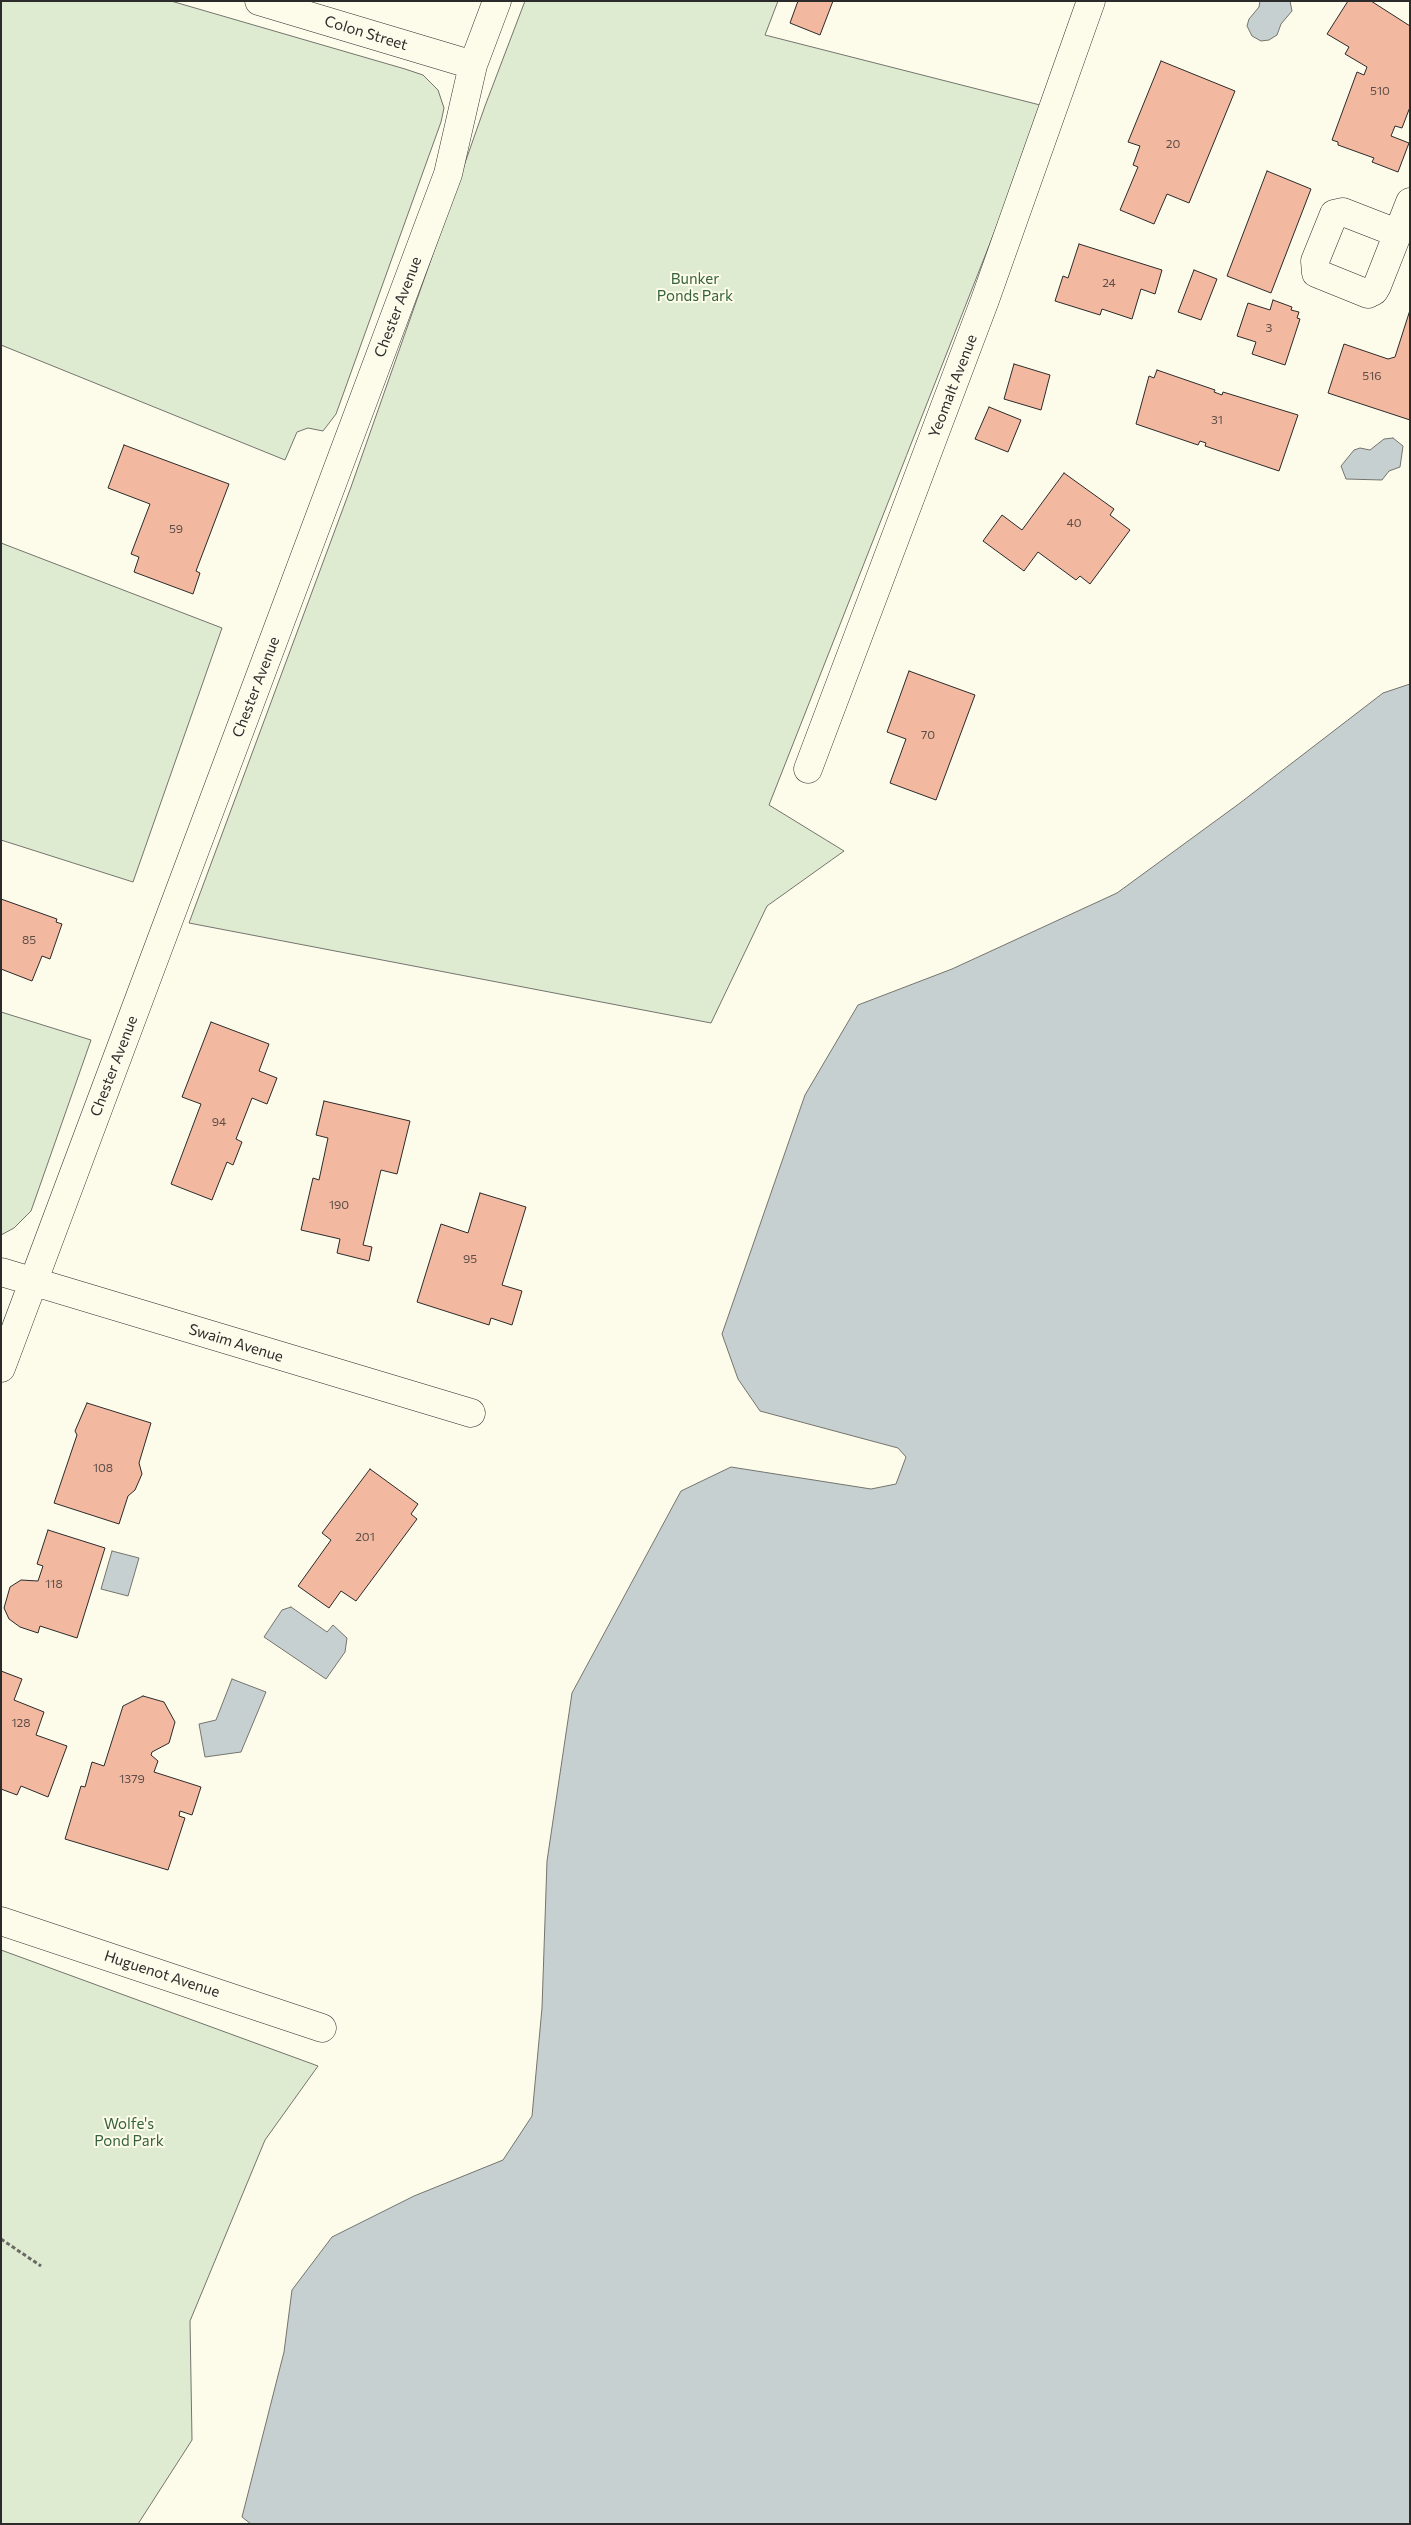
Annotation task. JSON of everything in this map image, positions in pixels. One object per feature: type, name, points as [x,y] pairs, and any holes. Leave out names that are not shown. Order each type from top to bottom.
[{"type":"street","name":"Colon Street","points":[[259,1],[474,65]]},
{"type":"street","name":"Chester Avenue","points":[[1,1368],[448,174],[474,65],[497,1]]},
{"type":"street","name":"Yeomalt Avenue","points":[[808,769],[985,300],[1091,1]]},
{"type":"street","points":[[1398,233],[1410,202]]},
{"type":"street","name":"Swaim Avenue","points":[[1,1272],[471,1413]]},
{"type":"street","name":"Huguenot Avenue","points":[[1,1921],[322,2028]]},
{"type":"path","points":[[1,2239],[41,2266]]},
{"type":"green space","points":[[1,1],[171,1],[423,75],[438,90],[444,108],[441,122],[336,414],[323,431],[308,428],[297,432],[285,460],[1,345]]},
{"type":"green space","name":"Bunker Ponds Park","points":[[525,1],[778,1],[765,35],[1044,106],[769,805],[844,851],[767,906],[711,1023],[189,923],[351,487],[485,106]]},
{"type":"green space","points":[[1,543],[222,628],[133,882],[1,840]]},
{"type":"green space","points":[[1,1012],[91,1040],[31,1211],[14,1228],[1,1235]]},
{"type":"green space","name":"Wolfe's Pond Park","points":[[1,1950],[318,2066],[265,2140],[190,2321],[192,2440],[138,2524],[1,2524]]},
{"type":"shaded area","points":[[1260,1],[1290,1],[1292,11],[1281,24],[1277,35],[1269,40],[1261,41],[1252,36],[1247,26],[1249,19],[1259,7]]},
{"type":"shaded area","points":[[1393,438],[1403,446],[1400,467],[1389,471],[1382,480],[1346,479],[1341,466],[1354,450],[1360,448],[1370,450],[1384,439]]},
{"type":"shaded area","points":[[1410,684],[1410,2524],[251,2524],[242,2517],[284,2352],[292,2290],[332,2237],[414,2196],[503,2160],[532,2116],[542,2008],[547,1861],[572,1693],[681,1491],[731,1467],[871,1489],[896,1484],[906,1457],[898,1448],[760,1411],[738,1379],[722,1334],[805,1095],[858,1005],[952,969],[1117,893],[1240,803],[1383,693]]},
{"type":"shaded area","points":[[112,1551],[139,1558],[128,1596],[101,1589]]},
{"type":"shaded area","points":[[291,1607],[327,1632],[333,1625],[347,1638],[345,1652],[326,1679],[264,1637],[282,1610]]},
{"type":"shaded area","points":[[232,1679],[266,1692],[241,1752],[205,1757],[199,1724],[216,1720]]},
{"type":"building","points":[[798,1],[833,1],[820,35],[790,23]]},
{"type":"building","points":[[1348,1],[1371,1],[1410,26],[1410,107],[1402,128],[1395,126],[1391,136],[1409,143],[1398,172],[1372,162],[1374,158],[1338,145],[1338,142],[1332,140],[1357,72],[1364,75],[1367,67],[1345,54],[1349,47],[1327,34]]},
{"type":"building","points":[[1161,61],[1235,91],[1189,203],[1167,194],[1154,224],[1120,210],[1138,167],[1133,165],[1140,146],[1128,142]]},
{"type":"building","points":[[1267,171],[1311,189],[1271,293],[1227,276]]},
{"type":"building","points":[[1079,244],[1162,270],[1155,294],[1141,289],[1132,319],[1102,309],[1100,315],[1055,301],[1063,276],[1068,278]]},
{"type":"building","points":[[1194,270],[1217,279],[1201,320],[1178,312]]},
{"type":"building","points":[[1273,300],[1292,307],[1291,310],[1299,312],[1297,318],[1300,319],[1285,365],[1252,354],[1256,342],[1237,336],[1248,303],[1270,310]]},
{"type":"building","points":[[1410,310],[1410,420],[1328,393],[1344,344],[1388,359],[1395,357]]},
{"type":"building","points":[[1014,364],[1050,375],[1041,410],[1004,399]]},
{"type":"building","points":[[1157,370],[1215,390],[1214,392],[1222,395],[1223,392],[1298,415],[1279,471],[1205,446],[1206,443],[1200,441],[1198,445],[1136,424],[1149,376],[1154,378]]},
{"type":"building","points":[[989,407],[1021,420],[1008,452],[975,439]]},
{"type":"building","points":[[124,445],[229,484],[196,571],[200,573],[193,594],[134,572],[139,557],[131,554],[150,504],[108,488]]},
{"type":"building","points":[[1064,473],[1114,509],[1110,515],[1130,530],[1090,584],[1080,576],[1076,580],[1038,552],[1024,571],[983,541],[1002,515],[1022,530]]},
{"type":"building","points":[[909,671],[975,695],[936,800],[890,783],[906,739],[887,732]]},
{"type":"building","points":[[1,899],[57,919],[56,922],[62,924],[50,959],[42,956],[32,981],[1,969]]},
{"type":"building","points":[[211,1022],[269,1044],[259,1071],[277,1078],[267,1104],[252,1098],[236,1139],[242,1142],[233,1165],[227,1162],[212,1200],[171,1184],[201,1104],[182,1097]]},
{"type":"building","points":[[324,1101],[410,1121],[397,1174],[381,1170],[363,1245],[372,1247],[369,1261],[337,1253],[340,1239],[301,1230],[313,1178],[319,1180],[328,1138],[316,1135]]},
{"type":"building","points":[[480,1193],[526,1207],[502,1285],[522,1291],[512,1325],[491,1318],[489,1325],[417,1302],[441,1224],[468,1233]]},
{"type":"building","points":[[87,1403],[151,1423],[139,1463],[142,1474],[135,1490],[128,1496],[119,1524],[54,1503],[77,1435],[75,1431]]},
{"type":"building","points":[[370,1469],[418,1504],[411,1514],[417,1519],[356,1601],[341,1591],[329,1608],[298,1586],[331,1540],[322,1533]]},
{"type":"building","points":[[48,1530],[105,1548],[77,1638],[40,1626],[38,1633],[20,1627],[9,1619],[4,1608],[10,1587],[21,1580],[38,1581],[43,1566],[37,1564]]},
{"type":"building","points":[[1,1671],[22,1679],[14,1700],[44,1712],[36,1735],[67,1746],[48,1797],[21,1786],[17,1795],[1,1789]]},
{"type":"building","points":[[143,1696],[164,1702],[175,1722],[169,1743],[152,1752],[151,1755],[158,1761],[154,1772],[201,1787],[192,1815],[180,1811],[179,1816],[185,1818],[168,1870],[65,1839],[81,1786],[85,1787],[92,1762],[104,1766],[123,1706]]}]
